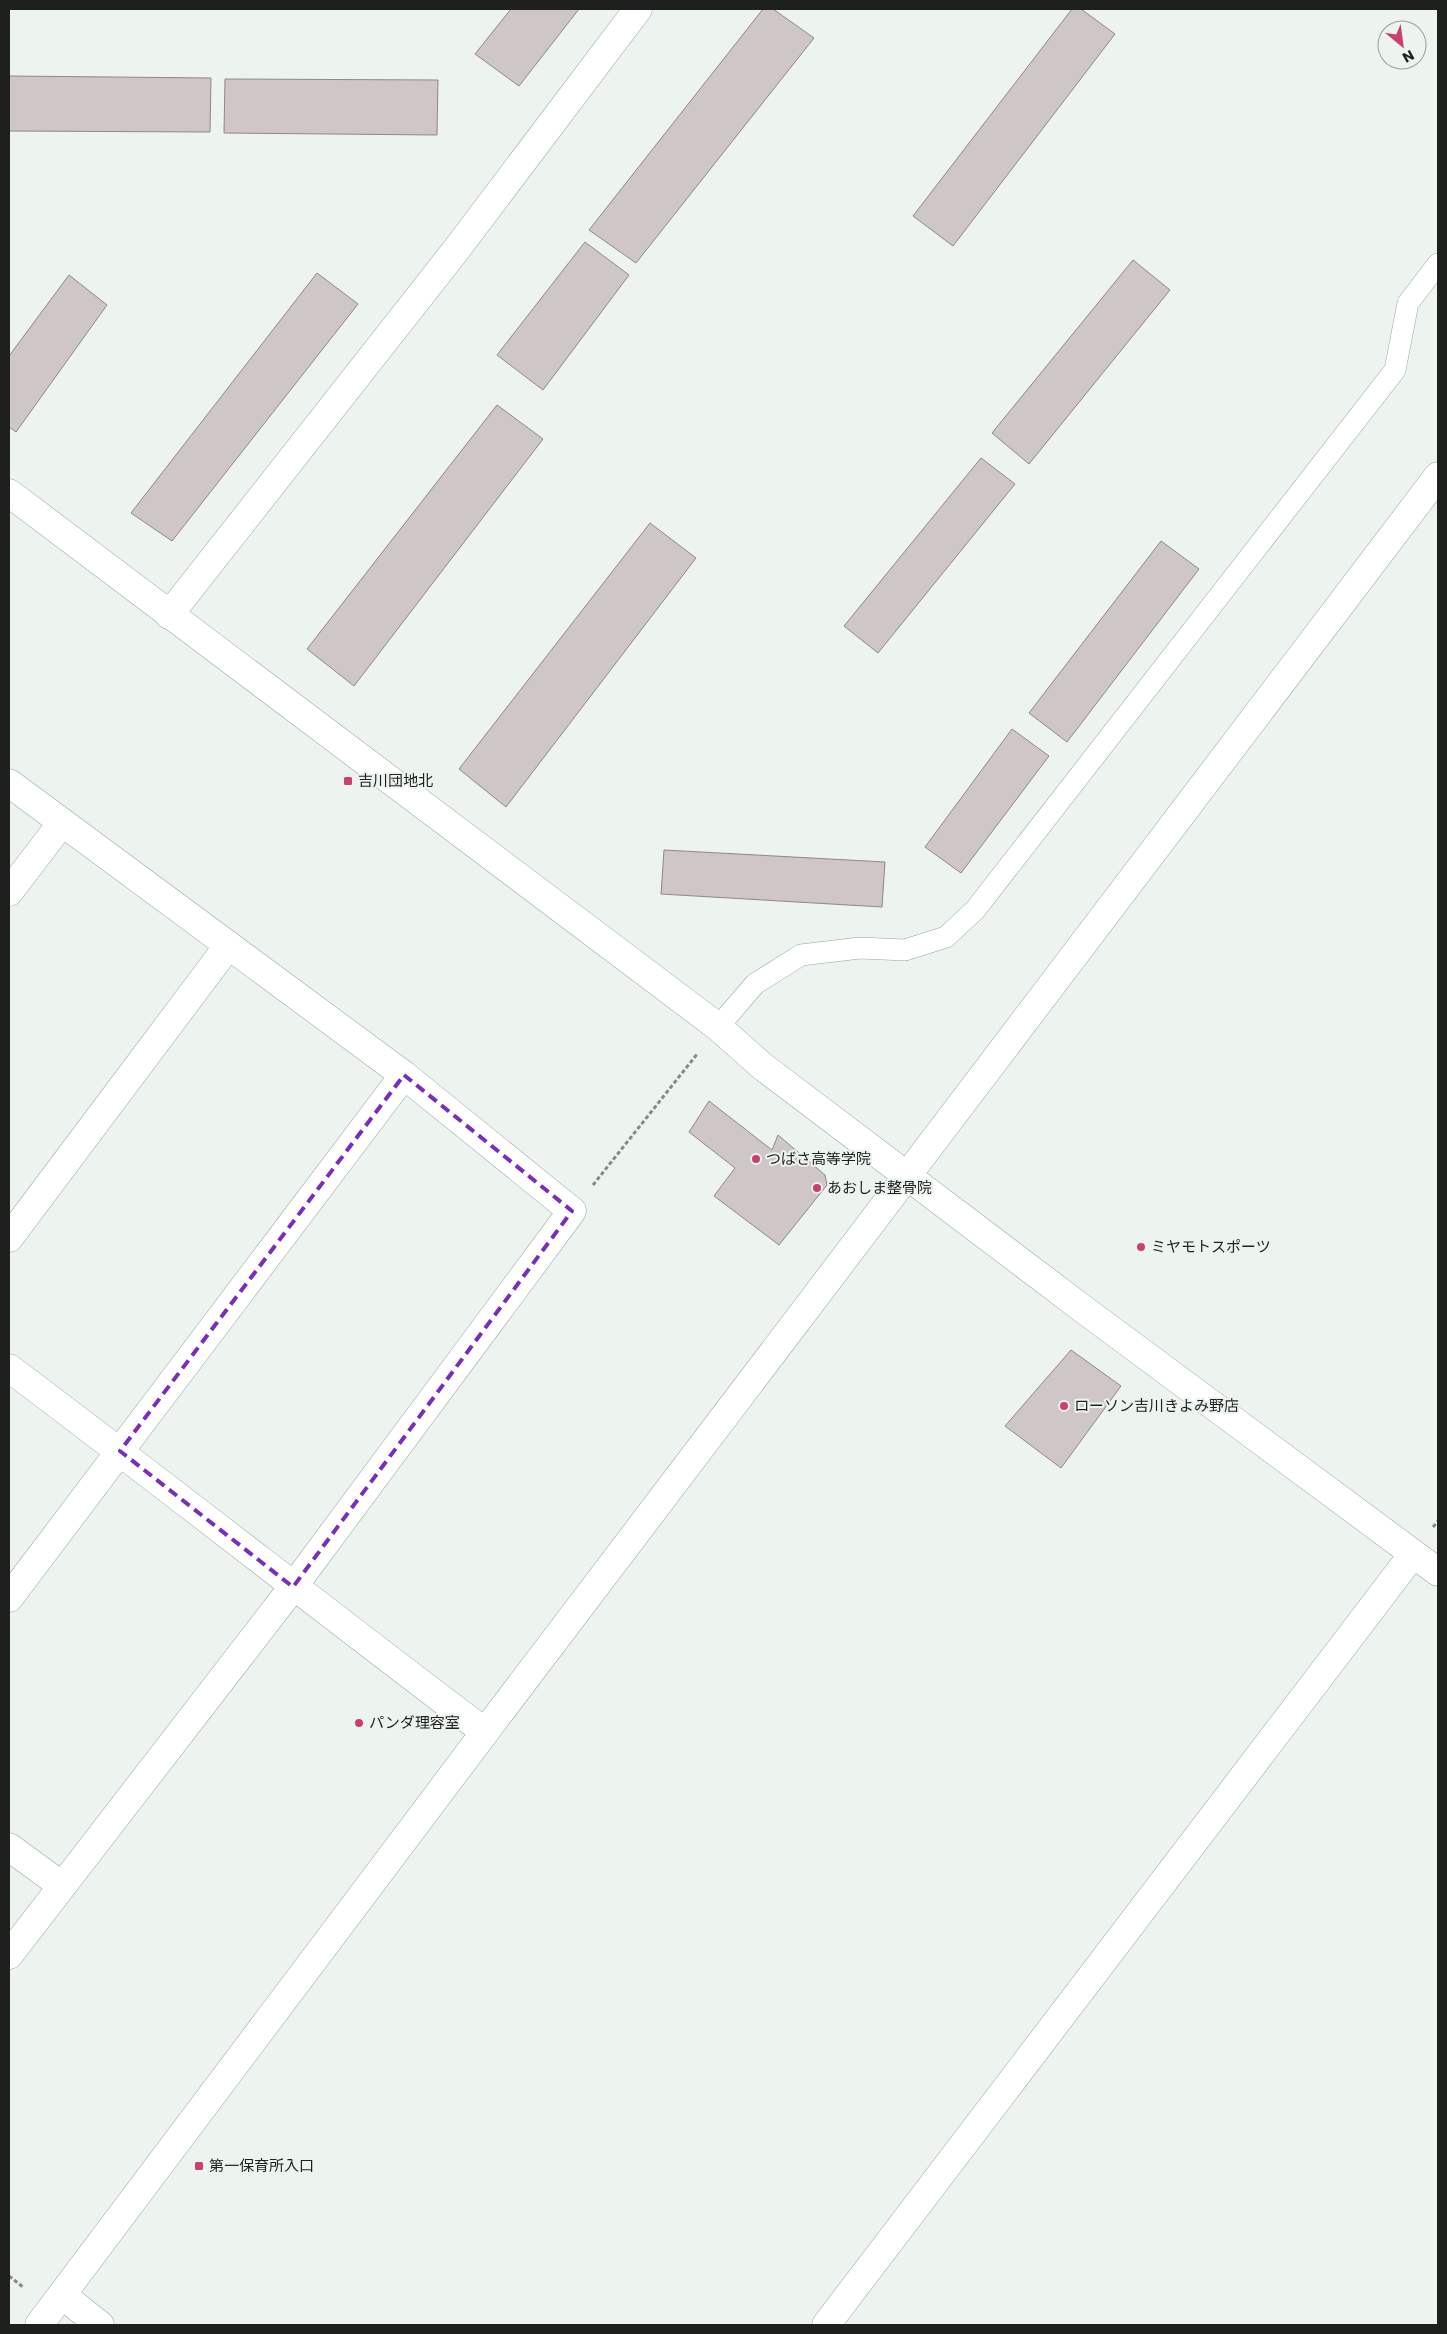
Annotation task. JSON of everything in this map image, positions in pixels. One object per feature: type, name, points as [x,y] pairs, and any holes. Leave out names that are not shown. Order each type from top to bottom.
[{"type":"street","points":[[169,616],[456,250],[638,9]]},
{"type":"street","points":[[39,2325],[485,1732],[1438,476]]},
{"type":"street","points":[[9,493],[169,616],[718,1028],[762,1066],[908,1174],[1091,1315],[1438,1572]]},
{"type":"street","points":[[9,783],[61,824],[404,1076],[572,1211],[293,1587],[61,1885],[9,1955]]},
{"type":"street","points":[[9,892],[61,824]]},
{"type":"street","points":[[9,1238],[228,946]]},
{"type":"street","points":[[9,1598],[404,1076]]},
{"type":"street","points":[[9,1368],[485,1732]]},
{"type":"street","points":[[826,2325],[1413,1554]]},
{"type":"street","points":[[9,1847],[61,1885]]},
{"type":"street","points":[[62,2295],[100,2325]]},
{"type":"lane","points":[[718,1028],[755,984],[801,955],[860,948],[904,950],[946,937],[975,910],[1395,370],[1408,303],[1438,264]]},
{"type":"path","points":[[572,1211],[718,1028]]},
{"type":"path","points":[[9,2276],[22,2287]]},
{"type":"highlighted area","points":[[404,1075],[572,1211],[293,1587],[120,1451]]},
{"type":"building","points":[[511,9],[579,9],[519,86],[475,54]]},
{"type":"building","points":[[763,9],[773,9],[814,38],[636,263],[589,230]]},
{"type":"building","points":[[1072,9],[1081,9],[1115,34],[953,246],[913,216]]},
{"type":"building","points":[[9,76],[211,78],[210,132],[9,131]]},
{"type":"building","points":[[225,79],[438,80],[437,135],[224,133]]},
{"type":"building","points":[[585,242],[629,275],[543,390],[497,355]]},
{"type":"building","points":[[1133,260],[1170,290],[1029,464],[992,433]]},
{"type":"building","points":[[317,273],[358,304],[172,541],[131,513]]},
{"type":"building","points":[[69,275],[107,305],[16,432],[9,427],[9,356]]},
{"type":"building","points":[[497,405],[543,439],[354,686],[307,649]]},
{"type":"building","points":[[981,458],[1015,484],[878,653],[844,626]]},
{"type":"building","points":[[650,523],[696,558],[506,807],[459,769]]},
{"type":"building","points":[[1161,541],[1199,569],[1067,742],[1029,713]]},
{"type":"building","points":[[1012,729],[1049,756],[961,873],[925,847]]},
{"type":"building","points":[[664,850],[885,862],[882,907],[661,894]]},
{"type":"building","points":[[709,1101],[772,1150],[778,1135],[825,1175],[827,1185],[779,1245],[714,1196],[735,1168],[689,1132]]},
{"type":"building","name":"ローソン吉川きよみ野店","points":[[1071,1350],[1121,1386],[1061,1468],[1005,1426]]},
{"type":"place","name":"吉川団地北","points":[[348,781]]},
{"type":"place","name":"つばさ高等学院","points":[[756,1159]]},
{"type":"place","name":"あおしま整骨院","points":[[817,1188]]},
{"type":"place","name":"ミヤモトスポーツ","points":[[1141,1247]]},
{"type":"place","name":"ローソン吉川きよみ野店","points":[[1064,1406]]},
{"type":"place","name":"パンダ理容室","points":[[359,1723]]},
{"type":"place","name":"第一保育所入口","points":[[199,2166]]}]
